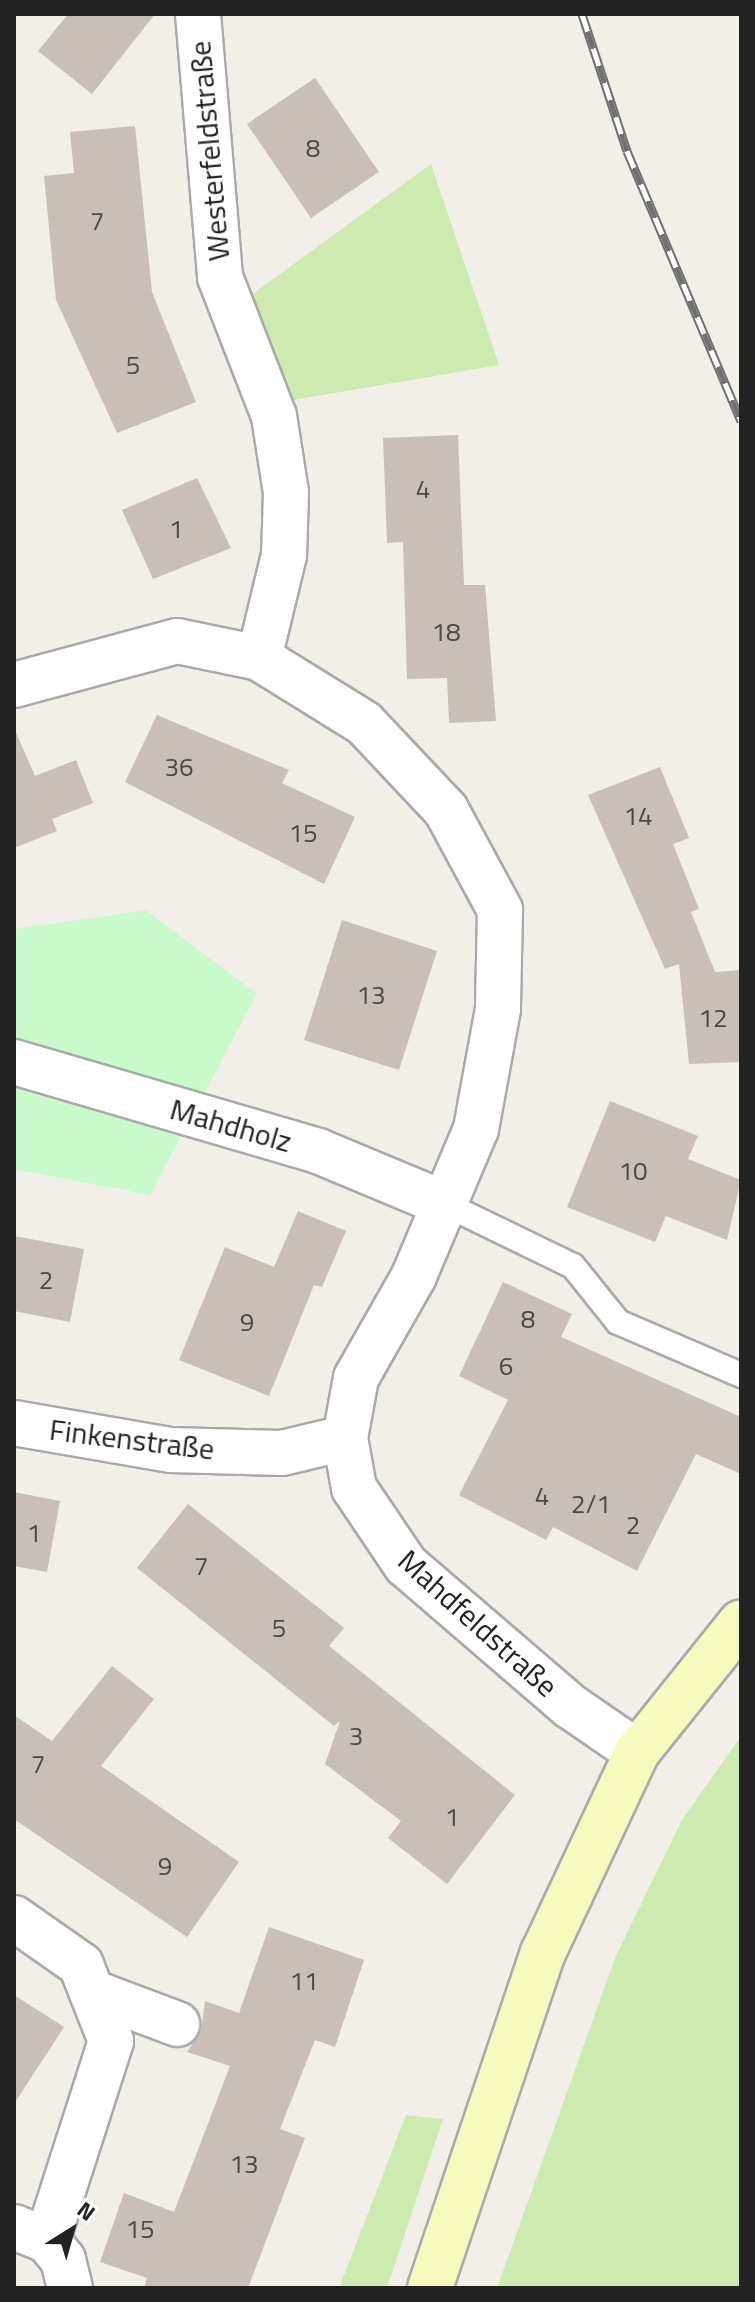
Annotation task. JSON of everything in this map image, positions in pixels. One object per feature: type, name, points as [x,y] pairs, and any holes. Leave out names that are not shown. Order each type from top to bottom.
[{"type":"street","name":"Westerfeldstraße","points":[[198,14],[220,277],[274,416],[286,493],[284,555],[259,658]]},
{"type":"street","points":[[14,685],[177,641],[259,658]]},
{"type":"street","name":"Mahdfeldstraße","points":[[259,658],[364,723],[446,810],[500,910],[498,1009],[476,1129],[414,1276],[356,1378],[345,1438],[354,1488],[406,1565],[570,1706],[637,1752]]},
{"type":"street","name":"Mahdholz","points":[[14,1062],[318,1151],[443,1203]]},
{"type":"street","name":"Finkenstraße","points":[[14,1423],[170,1450],[282,1453],[345,1438]]},
{"type":"street","points":[[430,2288],[543,1953],[637,1752],[741,1622]]},
{"type":"street","points":[[14,1918],[81,1965],[111,2041],[30,2233],[63,2260],[70,2288]]},
{"type":"street","points":[[92,1992],[177,2024]]},
{"type":"lane","points":[[443,1203],[573,1266],[618,1322],[741,1375]]},
{"type":"green space","points":[[431,164],[499,365],[294,400],[247,298]]},
{"type":"green space","points":[[146,910],[257,994],[150,1195],[14,1169],[14,929]]},
{"type":"green space","points":[[741,1736],[741,2288],[497,2288],[615,1958],[682,1820]]},
{"type":"green space","points":[[406,2115],[443,2119],[387,2288],[339,2288]]},
{"type":"building","points":[[68,14],[155,14],[92,94],[38,51]]},
{"type":"building","points":[[315,78],[379,172],[311,218],[247,124]]},
{"type":"building","points":[[135,126],[152,292],[196,402],[117,433],[56,300],[44,176],[74,173],[70,132]]},
{"type":"building","points":[[458,435],[464,585],[485,585],[496,721],[449,723],[447,678],[407,679],[403,542],[387,543],[383,438]]},
{"type":"building","points":[[197,478],[231,548],[153,579],[122,510]]},
{"type":"building","points":[[157,715],[289,770],[282,783],[355,817],[324,884],[125,782]]},
{"type":"building","points":[[14,728],[35,776],[76,760],[93,803],[52,819],[57,831],[14,848]]},
{"type":"building","points":[[660,767],[689,838],[673,844],[699,909],[691,912],[715,972],[741,970],[741,1062],[689,1064],[679,964],[665,969],[588,795]]},
{"type":"building","points":[[342,920],[437,951],[399,1070],[304,1040]]},
{"type":"building","points":[[610,1101],[698,1136],[688,1159],[741,1180],[727,1240],[666,1216],[655,1242],[567,1207]]},
{"type":"building","points":[[298,1211],[346,1231],[322,1287],[314,1285],[269,1396],[179,1360],[225,1247],[274,1267]]},
{"type":"building","points":[[14,1236],[84,1249],[70,1322],[14,1311]]},
{"type":"building","points":[[503,1282],[572,1314],[561,1337],[741,1417],[741,1474],[696,1454],[637,1571],[553,1527],[546,1540],[459,1495],[508,1400],[459,1376]]},
{"type":"building","points":[[14,1492],[60,1501],[47,1572],[14,1566]]},
{"type":"building","points":[[188,1504],[344,1628],[329,1646],[515,1795],[447,1884],[388,1838],[401,1821],[325,1764],[340,1721],[334,1726],[137,1568]]},
{"type":"building","points":[[112,1666],[154,1699],[101,1766],[239,1862],[187,1937],[14,1819],[14,1715],[52,1741]]},
{"type":"building","points":[[269,1927],[364,1960],[335,2047],[315,2040],[280,2129],[305,2138],[248,2288],[144,2288],[147,2278],[100,2262],[124,2193],[174,2212],[230,2066],[187,2052],[201,2032],[205,2001],[239,2013]]},
{"type":"building","points":[[14,1995],[64,2027],[14,2104]]},
{"type":"railway","points":[[582,14],[627,151],[741,421]]}]
